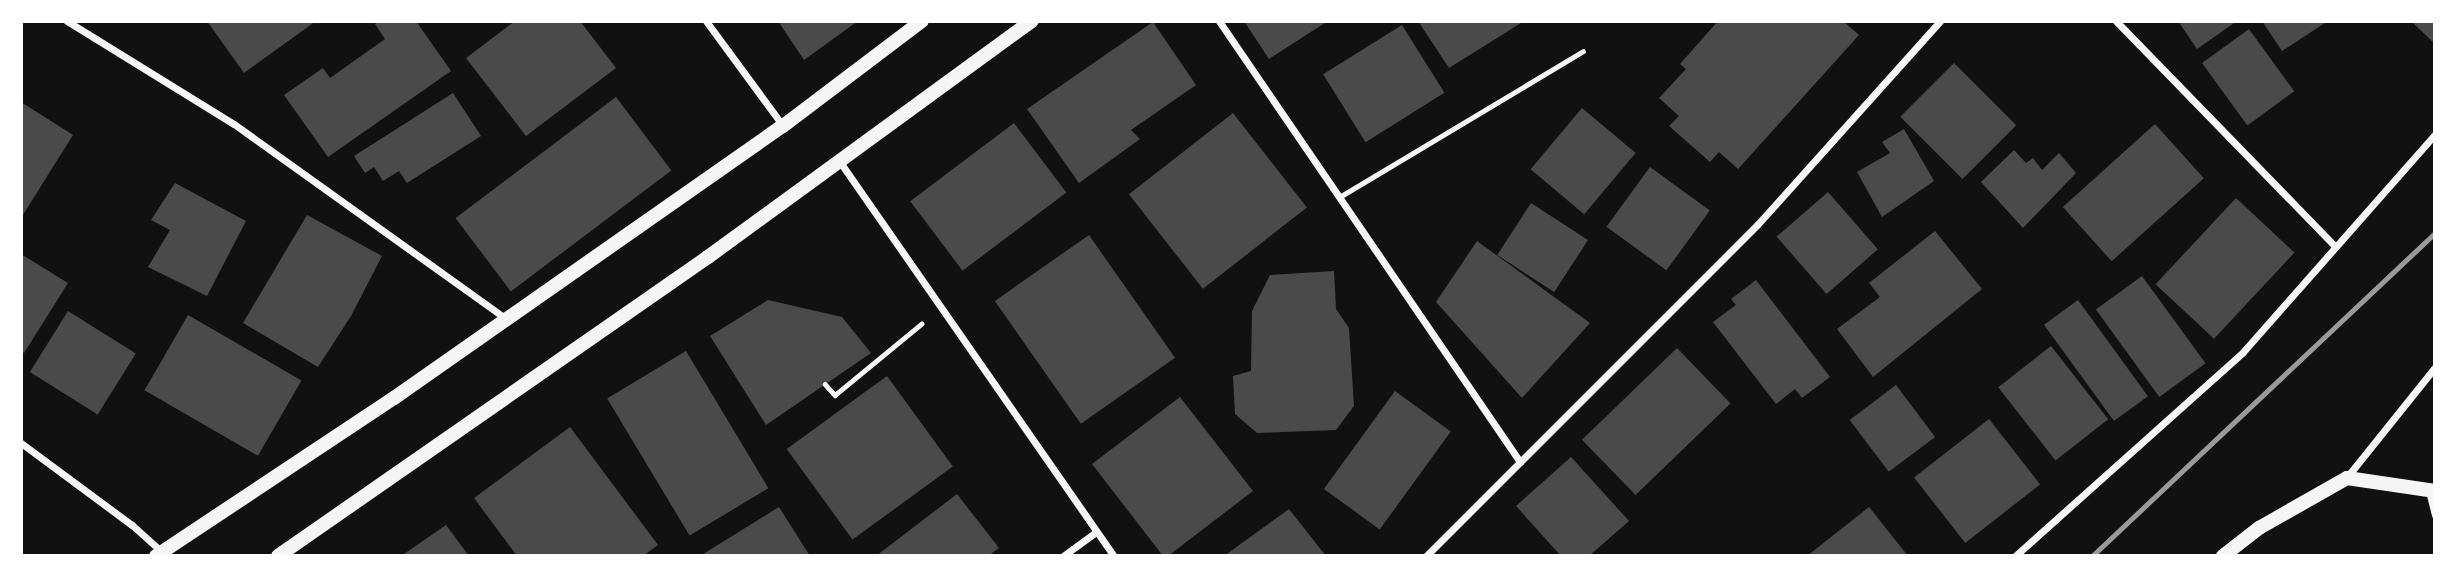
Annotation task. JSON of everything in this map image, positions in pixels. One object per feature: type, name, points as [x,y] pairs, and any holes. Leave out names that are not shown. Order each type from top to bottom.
[{"type":"main road","points":[[159,554],[506,319],[783,126],[922,21]]},
{"type":"main road","points":[[278,556],[708,257],[1032,21]]},
{"type":"main road","points":[[2223,556],[2259,528],[2347,478],[2432,490]]},
{"type":"street","points":[[67,21],[234,124],[506,319]]},
{"type":"street","points":[[706,21],[783,126]]},
{"type":"street","points":[[1219,21],[1341,196],[1520,462]]},
{"type":"street","points":[[1426,556],[1757,225],[1940,21]]},
{"type":"street","points":[[2116,21],[2336,247]]},
{"type":"street","points":[[2015,556],[2243,352],[2435,134]]},
{"type":"street","points":[[840,162],[1114,556]]},
{"type":"street","points":[[2347,478],[2435,367]]},
{"type":"street","points":[[21,443],[132,525],[159,554]]},
{"type":"street","points":[[2432,490],[2435,515]]},
{"type":"street","points":[[1063,556],[1096,532]]},
{"type":"lane","points":[[1341,196],[1583,51]]},
{"type":"path","points":[[825,384],[835,395],[941,308]]},
{"type":"building","points":[[207,21],[316,21],[244,73]]},
{"type":"building","points":[[379,21],[416,21],[451,71],[328,157],[284,95],[323,68],[330,78],[385,39],[375,24]]},
{"type":"building","points":[[515,21],[580,21],[616,68],[526,136],[466,58]]},
{"type":"building","points":[[778,21],[858,21],[804,60]]},
{"type":"building","points":[[1244,21],[1328,21],[1269,59]]},
{"type":"building","points":[[1418,21],[1520,21],[1521,23],[1449,68]]},
{"type":"building","points":[[1718,21],[1843,21],[1859,35],[1738,169],[1719,152],[1710,162],[1669,126],[1679,116],[1659,98],[1686,69],[1680,64]]},
{"type":"building","points":[[2178,21],[2237,21],[2197,49]]},
{"type":"building","points":[[2262,21],[2328,21],[2282,51]]},
{"type":"building","points":[[2411,21],[2435,21],[2435,44]]},
{"type":"building","points":[[1153,22],[1196,85],[1131,130],[1140,139],[1079,183],[1027,109]]},
{"type":"building","points":[[1402,25],[1444,93],[1366,142],[1323,74]]},
{"type":"building","points":[[2249,29],[2294,91],[2247,125],[2202,63]]},
{"type":"building","points":[[1954,63],[2016,125],[1962,179],[1900,117]]},
{"type":"building","points":[[453,93],[481,136],[407,183],[399,171],[383,181],[374,167],[365,173],[354,156]]},
{"type":"building","points":[[616,97],[671,170],[511,291],[455,218]]},
{"type":"building","points":[[21,102],[73,135],[21,218]]},
{"type":"building","points":[[1582,108],[1636,153],[1584,214],[1531,169]]},
{"type":"building","points":[[1233,113],[1307,208],[1203,289],[1129,194]]},
{"type":"building","points":[[1014,123],[1066,192],[963,271],[910,201]]},
{"type":"building","points":[[2155,124],[2204,178],[2112,261],[2063,207]]},
{"type":"building","points":[[1904,129],[1934,181],[1882,217],[1857,172],[1890,153],[1882,142]]},
{"type":"building","points":[[2014,150],[2026,163],[2033,158],[2042,170],[2059,153],[2076,173],[2023,228],[1981,182]]},
{"type":"building","points":[[1650,167],[1710,210],[1666,270],[1607,227]]},
{"type":"building","points":[[175,183],[246,221],[207,296],[148,267],[170,230],[151,220]]},
{"type":"building","points":[[1828,192],[1878,249],[1827,294],[1777,237]]},
{"type":"building","points":[[2236,198],[2295,253],[2214,339],[2156,284]]},
{"type":"building","points":[[1531,203],[1588,240],[1554,292],[1497,255]]},
{"type":"building","points":[[307,215],[382,256],[351,316],[318,367],[243,323]]},
{"type":"building","points":[[1935,231],[1982,289],[1873,377],[1837,329],[1880,297],[1869,283]]},
{"type":"building","points":[[1089,235],[1175,358],[1081,424],[995,301]]},
{"type":"building","points":[[1477,241],[1590,323],[1522,398],[1436,302]]},
{"type":"building","points":[[21,254],[68,283],[24,353],[21,351]]},
{"type":"building","points":[[1334,271],[1336,309],[1349,328],[1354,406],[1336,430],[1257,433],[1235,414],[1233,376],[1251,371],[1252,311],[1270,275]]},
{"type":"building","points":[[2142,276],[2205,363],[2159,397],[2096,310]]},
{"type":"building","points":[[1756,280],[1830,377],[1802,398],[1795,389],[1776,404],[1713,322],[1736,305],[1731,299]]},
{"type":"building","points":[[768,300],[842,317],[871,353],[766,425],[710,336]]},
{"type":"building","points":[[2078,300],[2148,396],[2114,421],[2044,325]]},
{"type":"building","points":[[68,311],[136,353],[98,414],[30,372]]},
{"type":"building","points":[[188,315],[301,380],[258,456],[144,390]]},
{"type":"building","points":[[2051,346],[2108,419],[2055,461],[1998,387]]},
{"type":"building","points":[[1677,348],[1730,403],[1636,495],[1582,440]]},
{"type":"building","points":[[686,351],[768,488],[690,536],[607,398]]},
{"type":"building","points":[[887,376],[953,467],[853,539],[787,449]]},
{"type":"building","points":[[1896,385],[1935,437],[1889,472],[1850,420]]},
{"type":"building","points":[[1395,391],[1451,432],[1380,529],[1324,489]]},
{"type":"building","points":[[1180,397],[1253,491],[1168,556],[1163,556],[1092,464]]},
{"type":"building","points":[[1989,419],[2040,484],[1965,543],[1914,477]]},
{"type":"building","points":[[570,427],[658,545],[643,556],[517,556],[474,498]]},
{"type":"building","points":[[1571,457],[1629,521],[1589,556],[1561,556],[1516,506]]},
{"type":"building","points":[[957,494],[999,548],[988,556],[876,556]]},
{"type":"building","points":[[779,507],[810,556],[700,556]]},
{"type":"building","points":[[1869,507],[1908,556],[1807,556]]},
{"type":"building","points":[[1289,509],[1326,556],[1224,556]]},
{"type":"building","points":[[446,525],[469,556],[401,556]]},
{"type":"railway","points":[[2092,556],[2435,233]]}]
